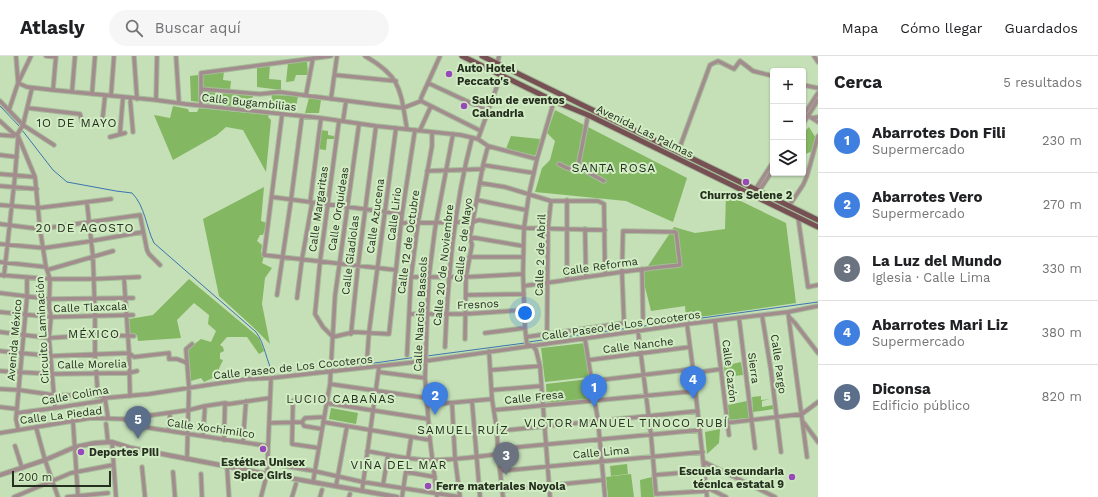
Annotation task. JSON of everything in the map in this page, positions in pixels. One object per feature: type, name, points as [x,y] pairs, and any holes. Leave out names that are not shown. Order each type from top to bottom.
[{"type":"main road","name":"Avenida Las Palmas","points":[[462,56],[554,101],[588,115],[818,227]]},
{"type":"main road","name":"Avenida Las Palmas","points":[[482,56],[818,220]]},
{"type":"street","points":[[16,56],[18,83]]},
{"type":"street","points":[[8,110],[18,83],[31,56]]},
{"type":"street","points":[[46,56],[56,56],[53,90]]},
{"type":"street","points":[[72,92],[75,56]]},
{"type":"street","points":[[92,94],[95,56]]},
{"type":"street","points":[[111,96],[114,56]]},
{"type":"street","points":[[134,56],[136,99]]},
{"type":"street","points":[[156,100],[157,56]]},
{"type":"street","points":[[176,56],[179,103]]},
{"type":"street","points":[[201,106],[201,73],[331,56]]},
{"type":"street","points":[[331,99],[338,56]]},
{"type":"street","points":[[365,56],[380,64],[396,81],[404,108],[407,129]]},
{"type":"street","points":[[421,101],[422,95],[440,56]]},
{"type":"street","points":[[497,64],[499,56]]},
{"type":"street","points":[[814,56],[818,62]]},
{"type":"street","points":[[306,95],[313,58]]},
{"type":"street","points":[[678,152],[694,112],[706,72],[710,65],[718,61],[734,69],[740,61],[753,71],[770,75]]},
{"type":"street","points":[[335,75],[396,81]]},
{"type":"street","points":[[500,75],[478,139],[488,146],[537,159]]},
{"type":"street","name":"Calle Bugambilias","points":[[18,83],[32,88],[321,118],[376,126],[453,134],[478,139]]},
{"type":"street","points":[[428,83],[488,111]]},
{"type":"street","points":[[806,85],[818,88]]},
{"type":"street","points":[[32,88],[28,108],[17,136],[16,176],[6,263],[2,276],[50,279],[139,277]]},
{"type":"street","points":[[201,89],[260,94],[279,92],[404,108],[421,101],[481,131]]},
{"type":"street","points":[[807,116],[818,94]]},
{"type":"street","points":[[102,124],[105,96]]},
{"type":"street","points":[[120,133],[123,97]]},
{"type":"street","points":[[130,98],[133,132]]},
{"type":"street","points":[[807,116],[818,100]]},
{"type":"street","points":[[0,101],[22,126],[54,145]]},
{"type":"street","name":"Calle Margaritas","points":[[333,336],[323,327],[315,314],[328,205],[341,121],[346,101]]},
{"type":"street","points":[[526,341],[524,286],[522,274],[526,210],[537,159],[554,101]]},
{"type":"street","points":[[420,130],[431,106]]},
{"type":"street","points":[[28,108],[80,114],[82,122]]},
{"type":"street","points":[[282,115],[264,255],[396,270]]},
{"type":"street","points":[[578,167],[588,115]]},
{"type":"street","points":[[277,296],[302,116]]},
{"type":"street","points":[[807,116],[818,117]]},
{"type":"street","points":[[807,116],[818,122]]},
{"type":"street","points":[[297,298],[311,203],[321,118]]},
{"type":"street","points":[[0,121],[17,136]]},
{"type":"street","name":"Calle Orquídeas","points":[[333,336],[335,296],[339,264],[360,124]]},
{"type":"street","name":"Calle Gladiolas","points":[[351,334],[376,126]]},
{"type":"street","name":"Calle Azucena","points":[[367,360],[377,268],[396,128]]},
{"type":"street","name":"Calle Lirio","points":[[369,332],[389,334],[402,214],[415,130]]},
{"type":"street","name":"Calle 12 de Octubre","points":[[407,355],[411,277],[418,222],[432,146],[432,132]]},
{"type":"street","points":[[110,138],[120,133],[125,133]]},
{"type":"street","name":"Calle Narciso Bassols","points":[[436,495],[428,419],[425,352],[429,276],[436,223],[453,134]]},
{"type":"street","points":[[0,135],[17,136]]},
{"type":"street","name":"Circuito Laminación","points":[[17,136],[35,177],[40,229],[50,279],[49,299],[51,317],[49,338],[55,408]]},
{"type":"street","points":[[789,206],[803,185],[807,176],[818,136]]},
{"type":"street","name":"Calle 20 de Noviembre","points":[[445,347],[449,276],[455,222],[472,138]]},
{"type":"street","name":"Calle 5 de Mayo","points":[[465,338],[466,277],[472,245],[470,237],[488,146]]},
{"type":"street","points":[[0,155],[17,157]]},
{"type":"street","points":[[559,164],[572,170],[578,167]]},
{"type":"street","points":[[427,171],[483,167],[534,173]]},
{"type":"street","points":[[578,167],[604,181]]},
{"type":"street","points":[[757,190],[770,167]]},
{"type":"street","points":[[0,174],[35,177]]},
{"type":"street","points":[[757,190],[770,174]]},
{"type":"street","points":[[480,182],[551,201],[598,201],[604,204],[605,274]]},
{"type":"street","points":[[0,186],[37,189]]},
{"type":"street","points":[[272,197],[402,214]]},
{"type":"street","points":[[0,205],[38,208],[111,199]]},
{"type":"street","points":[[477,200],[526,210]]},
{"type":"street","points":[[567,200],[567,280]]},
{"type":"street","name":"Calle 2 de Abril","points":[[547,334],[548,228],[551,201]]},
{"type":"street","points":[[87,203],[90,242],[93,257],[95,354],[98,396]]},
{"type":"street","points":[[0,224],[40,229],[140,215],[147,250],[160,265]]},
{"type":"street","points":[[798,217],[808,287],[818,285]]},
{"type":"street","points":[[402,223],[473,222],[479,220],[524,228],[605,230]]},
{"type":"street","points":[[585,229],[586,277]]},
{"type":"street","name":"Calle Reforma","points":[[524,286],[605,274],[622,272],[642,269],[680,266],[676,232],[623,231],[622,272]]},
{"type":"street","points":[[0,244],[44,248],[90,242],[143,232]]},
{"type":"street","points":[[470,237],[523,246]]},
{"type":"street","points":[[0,262],[47,269],[113,251]]},
{"type":"street","points":[[470,257],[523,257]]},
{"type":"street","points":[[642,269],[643,318]]},
{"type":"street","points":[[526,341],[547,334],[624,323],[622,272]]},
{"type":"street","points":[[411,277],[466,277],[522,274]]},
{"type":"street","name":"Avenida México","points":[[18,429],[16,419],[27,297],[27,277]]},
{"type":"street","points":[[124,278],[130,396]]},
{"type":"street","points":[[0,293],[49,299],[133,298]]},
{"type":"street","points":[[466,295],[524,294]]},
{"type":"street","name":"Calle Paseo de Los Cocoteros","points":[[137,396],[248,379],[271,378],[330,370],[379,367],[687,324],[715,322],[788,312],[818,306]]},
{"type":"street","name":"Fresnos","points":[[408,314],[465,314],[524,310]]},
{"type":"street","name":"Calle Tlaxcala","points":[[0,312],[25,316],[51,317],[133,315]]},
{"type":"street","points":[[788,312],[807,458]]},
{"type":"street","name":"Calle Pargo","points":[[762,315],[771,371],[781,452]]},
{"type":"street","points":[[789,317],[795,322],[818,353]]},
{"type":"street","name":"Sierra","points":[[739,318],[755,448]]},
{"type":"street","name":"Calle Cazón","points":[[715,322],[729,435]]},
{"type":"street","points":[[687,324],[694,371],[707,497]]},
{"type":"street","points":[[485,333],[525,328]]},
{"type":"street","points":[[638,331],[651,435],[656,494],[706,489],[726,497]]},
{"type":"street","points":[[0,332],[49,338],[95,335],[134,336]]},
{"type":"street","points":[[313,482],[330,384],[333,336],[351,334],[354,332],[369,332]]},
{"type":"street","points":[[586,338],[598,421],[605,497]]},
{"type":"street","points":[[526,341],[536,350],[540,366],[550,497]]},
{"type":"street","points":[[187,459],[189,388],[186,349],[192,344]]},
{"type":"street","name":"Calle Nanche","points":[[589,360],[690,347]]},
{"type":"street","points":[[0,351],[51,356],[129,353],[134,357],[169,353],[169,359],[180,360],[187,364]]},
{"type":"street","points":[[489,351],[492,399],[497,431],[502,497]]},
{"type":"street","points":[[491,370],[540,366]]},
{"type":"street","points":[[362,491],[379,367]]},
{"type":"street","points":[[592,382],[644,374],[721,369]]},
{"type":"street","name":"Calle Morelia","points":[[0,371],[52,374],[137,372]]},
{"type":"street","points":[[379,372],[425,378]]},
{"type":"street","points":[[261,497],[267,474],[268,463],[271,378]]},
{"type":"street","points":[[330,384],[376,392],[427,398]]},
{"type":"street","points":[[492,390],[541,386]]},
{"type":"street","points":[[0,389],[19,390],[54,396],[102,396],[106,398],[108,418]]},
{"type":"street","name":"Calle Fresa","points":[[494,410],[696,391]]},
{"type":"street","name":"Calle Colima","points":[[0,407],[17,411],[55,408],[101,401],[106,398],[137,396]]},
{"type":"street","points":[[319,448],[292,444],[294,400],[328,396]]},
{"type":"street","points":[[124,419],[189,410],[225,403],[229,404],[270,398]]},
{"type":"street","points":[[427,405],[492,399]]},
{"type":"street","points":[[243,441],[246,401]]},
{"type":"street","points":[[472,401],[480,497]]},
{"type":"street","points":[[367,451],[408,458],[432,460],[476,457],[498,452],[546,445],[651,435],[700,428],[728,422],[802,414],[818,402]]},
{"type":"street","points":[[224,440],[225,403]]},
{"type":"street","points":[[268,463],[436,495],[460,497],[455,458],[452,403]]},
{"type":"street","points":[[326,404],[428,419]]},
{"type":"street","points":[[203,436],[205,406]]},
{"type":"street","points":[[497,431],[698,411]]},
{"type":"street","points":[[170,412],[170,431]]},
{"type":"street","points":[[269,423],[302,422],[305,418],[324,417]]},
{"type":"street","name":"Calle La Piedad","points":[[0,433],[91,418],[124,419]]},
{"type":"street","name":"Calle Xochimilco","points":[[124,419],[150,428],[268,446]]},
{"type":"street","points":[[73,422],[78,496]]},
{"type":"street","points":[[302,422],[304,426],[322,429]]},
{"type":"street","points":[[323,422],[430,440]]},
{"type":"street","points":[[803,422],[818,442]]},
{"type":"street","points":[[106,424],[113,451],[116,497]]},
{"type":"street","points":[[336,486],[347,426]]},
{"type":"street","points":[[36,427],[45,460],[58,497]]},
{"type":"street","points":[[402,497],[411,438]]},
{"type":"street","points":[[0,475],[45,460],[75,447],[110,442],[131,448],[187,459],[396,497]]},
{"type":"street","points":[[15,446],[22,468]]},
{"type":"street","name":"Calle Lima","points":[[500,471],[702,452]]},
{"type":"street","points":[[383,485],[388,455]]},
{"type":"street","points":[[704,462],[775,497]]},
{"type":"street","points":[[14,497],[71,473],[113,466]]},
{"type":"street","points":[[228,466],[229,497]]},
{"type":"street","points":[[142,467],[145,497]]},
{"type":"street","points":[[654,475],[705,471]]},
{"type":"street","points":[[173,472],[175,497]]},
{"type":"street","points":[[406,472],[435,477]]},
{"type":"street","points":[[201,474],[202,497]]},
{"type":"street","points":[[502,490],[603,480]]},
{"type":"street","points":[[292,497],[296,484]]},
{"type":"street","points":[[320,497],[322,490]]},
{"type":"street","points":[[67,497],[108,493]]},
{"type":"green space","points":[[307,60],[308,75],[296,75],[294,81],[286,82],[288,63]]},
{"type":"green space","points":[[270,65],[269,79],[281,80],[281,90],[257,87],[257,67]]},
{"type":"green space","points":[[224,71],[223,80],[231,81],[230,90],[203,87],[203,75]]},
{"type":"green space","points":[[198,75],[199,102],[191,101],[190,76]]},
{"type":"green space","points":[[203,91],[253,96],[250,107],[203,105]]},
{"type":"green space","points":[[272,95],[298,96],[295,113],[270,110]]},
{"type":"green space","points":[[309,98],[321,100],[319,113],[305,113]]},
{"type":"green space","points":[[173,106],[188,109],[189,112],[197,112],[199,108],[269,115],[268,117],[271,120],[266,172],[243,130],[226,127],[217,135],[173,160],[154,115],[170,118]]},
{"type":"green space","points":[[555,110],[687,178],[673,222],[626,201],[535,192],[542,168],[550,160],[555,141],[547,133]]},
{"type":"green space","points":[[809,127],[817,140],[813,151],[806,154],[806,140],[806,130]]},
{"type":"green space","points":[[321,130],[328,131],[328,135],[334,136],[334,139],[327,139],[326,150],[318,149]]},
{"type":"green space","points":[[511,136],[540,139],[537,156],[506,149]]},
{"type":"green space","points":[[264,187],[261,221],[267,223],[263,235],[260,235],[257,241],[262,245],[261,252],[264,256],[262,263],[272,268],[265,278],[262,304],[270,344],[219,296],[203,219]]},
{"type":"green space","points":[[726,194],[786,223],[796,303],[686,319],[685,306],[651,311],[642,275],[674,227],[695,233],[725,229]]},
{"type":"green space","points":[[189,279],[256,335],[259,338],[264,351],[259,354],[247,337],[227,337],[220,345],[223,347],[224,351],[220,353],[220,359],[223,360],[215,377],[204,382],[201,378],[191,381],[188,349],[201,339],[211,342],[216,331],[208,324],[209,315],[194,303],[177,320],[181,338],[138,341],[137,335],[130,334],[129,319],[153,315]]},
{"type":"green space","points":[[585,343],[589,377],[545,382],[541,348]]},
{"type":"green space","points":[[741,362],[743,375],[725,377],[724,366]]},
{"type":"green space","points":[[589,379],[592,399],[547,403],[546,384]]},
{"type":"green space","points":[[761,396],[761,400],[770,399],[762,401],[762,407],[773,405],[774,409],[753,412],[752,397]]},
{"type":"green space","points":[[747,401],[749,418],[729,420],[728,405]]},
{"type":"green space","points":[[331,408],[358,413],[356,424],[329,419]]},
{"type":"green space","points":[[720,429],[719,443],[707,454],[705,432]]},
{"type":"green space","points":[[627,464],[628,474],[611,476],[610,466]]},
{"type":"green space","points":[[631,474],[634,497],[608,497],[606,477]]},
{"type":"green space","points":[[652,477],[654,497],[641,497],[640,480]]},
{"type":"waterway","points":[[0,106],[20,127]]},
{"type":"waterway","points":[[22,130],[53,170],[67,182],[132,193],[143,210],[154,243],[256,332],[274,375],[279,376]]},
{"type":"waterway","points":[[528,342],[818,302]]},
{"type":"waterway","points":[[427,356],[525,343]]},
{"type":"waterway","points":[[332,369],[424,356]]},
{"type":"waterway","points":[[294,374],[329,369]]},
{"type":"place","name":"Auto Hotel Peccato's","points":[[449,74]]},
{"type":"place","name":"Salón de eventos Calandria","points":[[464,106]]},
{"type":"place","name":"Churros Selene 2","points":[[746,182]]},
{"type":"place","name":"Abarrotes Mari Liz","points":[[693,399]]},
{"type":"place","name":"Abarrotes Don Fili","points":[[594,407]]},
{"type":"place","name":"Abarrotes Vero","points":[[435,415]]},
{"type":"place","name":"Diconsa","points":[[138,439]]},
{"type":"place","name":"Estética Unisex Spice Girls","points":[[263,449]]},
{"type":"place","name":"Deportes Pili","points":[[81,452]]},
{"type":"place","name":"La Luz del Mundo","points":[[506,475]]},
{"type":"place","name":"Escuela secundaria técnica estatal 9","points":[[792,477]]},
{"type":"place","name":"Ferre materiales Noyola","points":[[428,486]]},
{"type":"district","name":"1O DE MAYO","points":[[77,123]]},
{"type":"district","name":"SANTA ROSA","points":[[614,168]]},
{"type":"district","name":"20 DE AGOSTO","points":[[85,228]]},
{"type":"district","name":"MÉXICO","points":[[94,334]]},
{"type":"district","name":"LUCIO CABAÑAS","points":[[341,399]]},
{"type":"district","name":"VICTOR MANUEL TINOCO RUBÍ","points":[[626,423]]},
{"type":"district","name":"SAMUEL RUÍZ","points":[[463,430]]},
{"type":"district","name":"VIÑA DEL MAR","points":[[399,465]]}]
